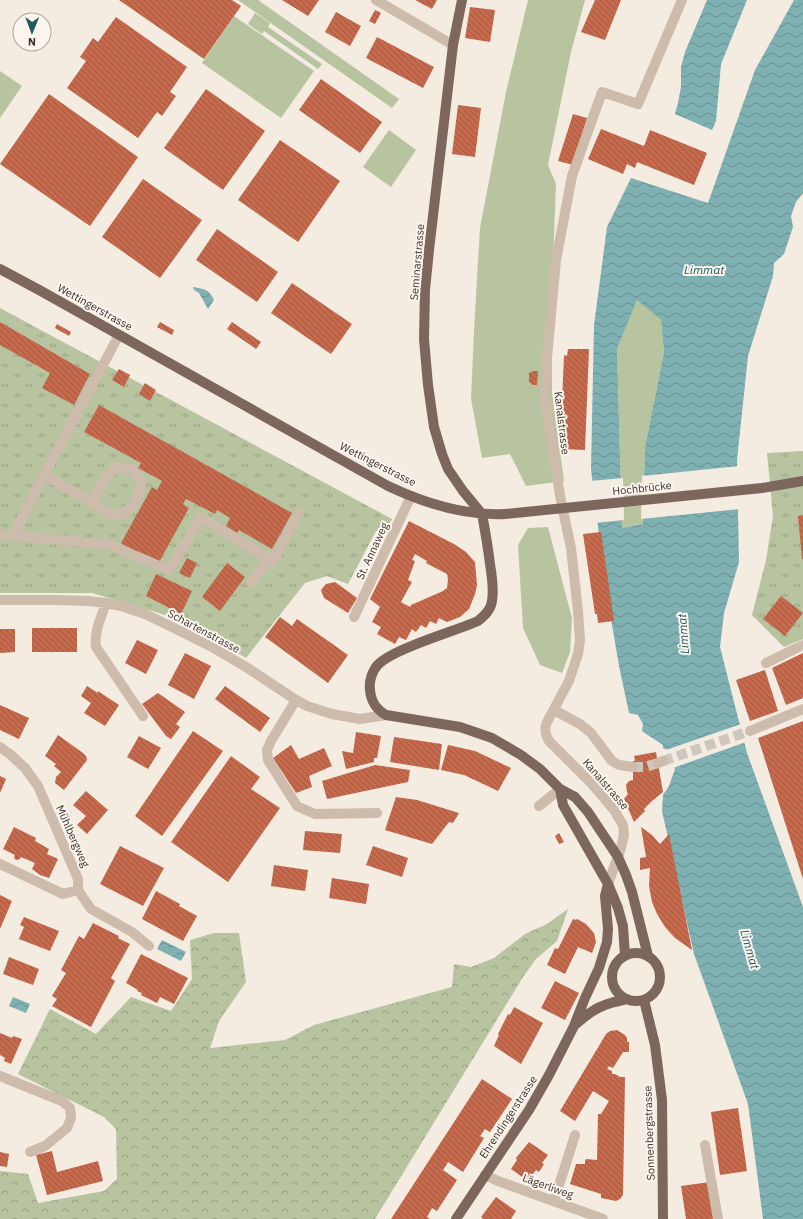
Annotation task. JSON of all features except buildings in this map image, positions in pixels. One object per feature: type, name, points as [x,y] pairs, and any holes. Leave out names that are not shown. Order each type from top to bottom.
[{"type":"main road","name":"Seminarstrasse","points":[[462,0],[453,45],[429,250],[425,290],[424,339],[428,385],[434,427],[442,454],[448,469],[463,491],[482,514]]},
{"type":"main road","name":"Wettingerstrasse","points":[[0,269],[388,486],[434,504],[482,514]]},
{"type":"main road","name":"Hochbrücke","points":[[482,514],[505,514],[762,488],[803,481]]},
{"type":"main road","points":[[482,514],[487,538],[493,589],[492,603],[488,610],[478,621],[390,656],[376,666],[371,678],[370,691],[372,699],[376,708],[386,715],[460,727],[492,738],[522,755],[540,769],[560,788],[575,797],[588,812],[618,857],[632,892],[648,956]]},
{"type":"main road","points":[[560,788],[563,805],[608,884],[618,908],[623,926],[625,956]]},
{"type":"main road","name":"Ehrendingerstrasse","points":[[456,1219],[528,1110],[549,1075],[574,1026],[604,956],[608,929],[605,896],[608,884]]},
{"type":"main road","points":[[636,953],[648,956],[653,960],[660,972],[660,979],[655,992],[644,1000],[638,1001],[621,996],[614,986],[613,974],[617,963],[625,956],[636,953]]},
{"type":"main road","points":[[594,981],[613,974]]},
{"type":"main road","name":"Ehrendingerstrasse","points":[[574,1026],[598,1007],[627,999]]},
{"type":"main road","name":"Sonnenbergstrasse","points":[[644,1000],[655,1045],[662,1100],[663,1219]]},
{"type":"street","points":[[376,0],[453,45]]},
{"type":"street","name":"Kanalstrasse","points":[[608,884],[622,848],[624,834],[623,825],[619,816],[592,784],[549,741],[545,732],[545,726],[569,681],[578,654],[580,640],[571,548],[561,501],[545,400],[546,378],[556,260],[572,176],[602,92],[638,104],[682,0]]},
{"type":"street","points":[[13,536],[119,335]]},
{"type":"street","points":[[44,475],[110,514],[122,515],[136,503],[142,482],[132,469],[115,467],[102,483],[92,502]]},
{"type":"street","name":"St. Annaweg","points":[[354,617],[411,496]]},
{"type":"street","points":[[0,535],[108,544],[170,570],[201,517],[272,562],[299,513]]},
{"type":"street","points":[[251,582],[268,559]]},
{"type":"street","name":"Schartenstrasse","points":[[0,600],[57,600],[106,603],[145,614],[212,647],[240,663],[296,700],[318,710],[360,719],[386,715]]},
{"type":"street","points":[[106,603],[97,628],[95,639],[96,647],[142,716]]},
{"type":"street","points":[[766,663],[803,645]]},
{"type":"street","points":[[296,700],[270,741],[267,750],[268,760],[297,806],[315,814],[377,813]]},
{"type":"street","points":[[750,731],[803,709]]},
{"type":"street","name":"Kanalstrasse","points":[[554,710],[580,724],[591,733],[612,761],[619,766],[633,767]]},
{"type":"street","name":"Mühlbergweg","points":[[0,747],[25,768],[38,786],[78,878],[78,890]]},
{"type":"street","points":[[539,806],[560,788]]},
{"type":"street","points":[[0,864],[63,894],[78,890],[91,909],[132,932],[149,946]]},
{"type":"street","points":[[0,1076],[62,1101],[70,1108],[71,1118],[67,1128],[45,1146],[30,1152]]},
{"type":"street","points":[[554,1201],[575,1135]]},
{"type":"street","points":[[705,1145],[718,1219]]},
{"type":"street","name":"Lägerliweg","points":[[485,1175],[603,1219]]},
{"type":"green space","points":[[238,0],[258,0],[399,99],[392,108]]},
{"type":"green space","points":[[528,0],[585,0],[571,52],[548,165],[556,184],[552,288],[552,392],[564,481],[526,486],[510,454],[482,458],[471,399],[480,228],[506,92]]},
{"type":"green space","points":[[255,13],[270,23],[268,27],[322,64],[318,69],[264,31],[262,34],[248,24]]},
{"type":"green space","points":[[234,16],[314,71],[281,118],[202,63]]},
{"type":"green space","points":[[0,71],[22,86],[0,118]]},
{"type":"green space","points":[[389,130],[416,150],[391,187],[363,167]]},
{"type":"green space","points":[[637,299],[661,320],[664,352],[645,447],[643,524],[622,528],[617,349]]},
{"type":"green space","points":[[0,308],[392,519],[386,530],[376,531],[348,584],[327,576],[305,583],[246,658],[172,617],[92,593],[0,593]]},
{"type":"green space","points":[[803,451],[803,639],[784,647],[752,615],[766,560],[773,516],[767,453]]},
{"type":"green space","points":[[548,527],[572,618],[570,652],[562,673],[540,665],[523,628],[518,545],[528,528]]},
{"type":"green space","points":[[568,909],[557,941],[536,959],[523,977],[375,1219],[0,1219],[0,1171],[28,1174],[38,1203],[104,1191],[117,1179],[116,1129],[104,1117],[18,1074],[50,1009],[96,1034],[131,997],[171,1011],[192,979],[190,940],[214,933],[239,933],[246,982],[219,1021],[210,1048],[285,1040],[314,1025],[452,987],[454,964],[471,967],[494,958],[525,934],[547,924]]},
{"type":"water","points":[[707,0],[747,0],[721,64],[716,121],[712,130],[675,114],[681,87],[681,67],[685,52]]},
{"type":"water","name":"Limmat","points":[[794,0],[803,0],[803,193],[796,202],[791,216],[793,227],[784,254],[774,263],[773,276],[748,356],[737,460],[739,562],[724,613],[720,647],[747,753],[803,907],[803,1219],[763,1219],[748,1104],[694,954],[662,811],[663,795],[669,786],[675,769],[668,750],[663,748],[663,745],[642,731],[643,724],[638,715],[629,713],[619,666],[605,583],[591,469],[594,325],[607,227],[631,178],[708,203],[755,70]],"holes":[[[637,300],[661,320],[664,352],[645,447],[643,524],[622,528],[617,349]]]},
{"type":"water","points":[[193,287],[206,290],[212,296],[214,300],[208,309],[199,293],[194,290]]},
{"type":"water","points":[[162,940],[186,952],[181,961],[157,949]]},
{"type":"water","points":[[13,997],[30,1004],[26,1013],[9,1006]]},
{"type":"pier","points":[[739,466],[740,509],[641,519],[642,476]]},
{"type":"pier","points":[[623,478],[624,520],[595,523],[590,481]]},
{"type":"pier","points":[[741,724],[746,742],[673,768],[666,752],[663,751]]},
{"type":"tunnel","points":[[663,761],[750,731]]},
{"type":"tunnel","points":[[633,767],[645,767],[658,763]]}]
